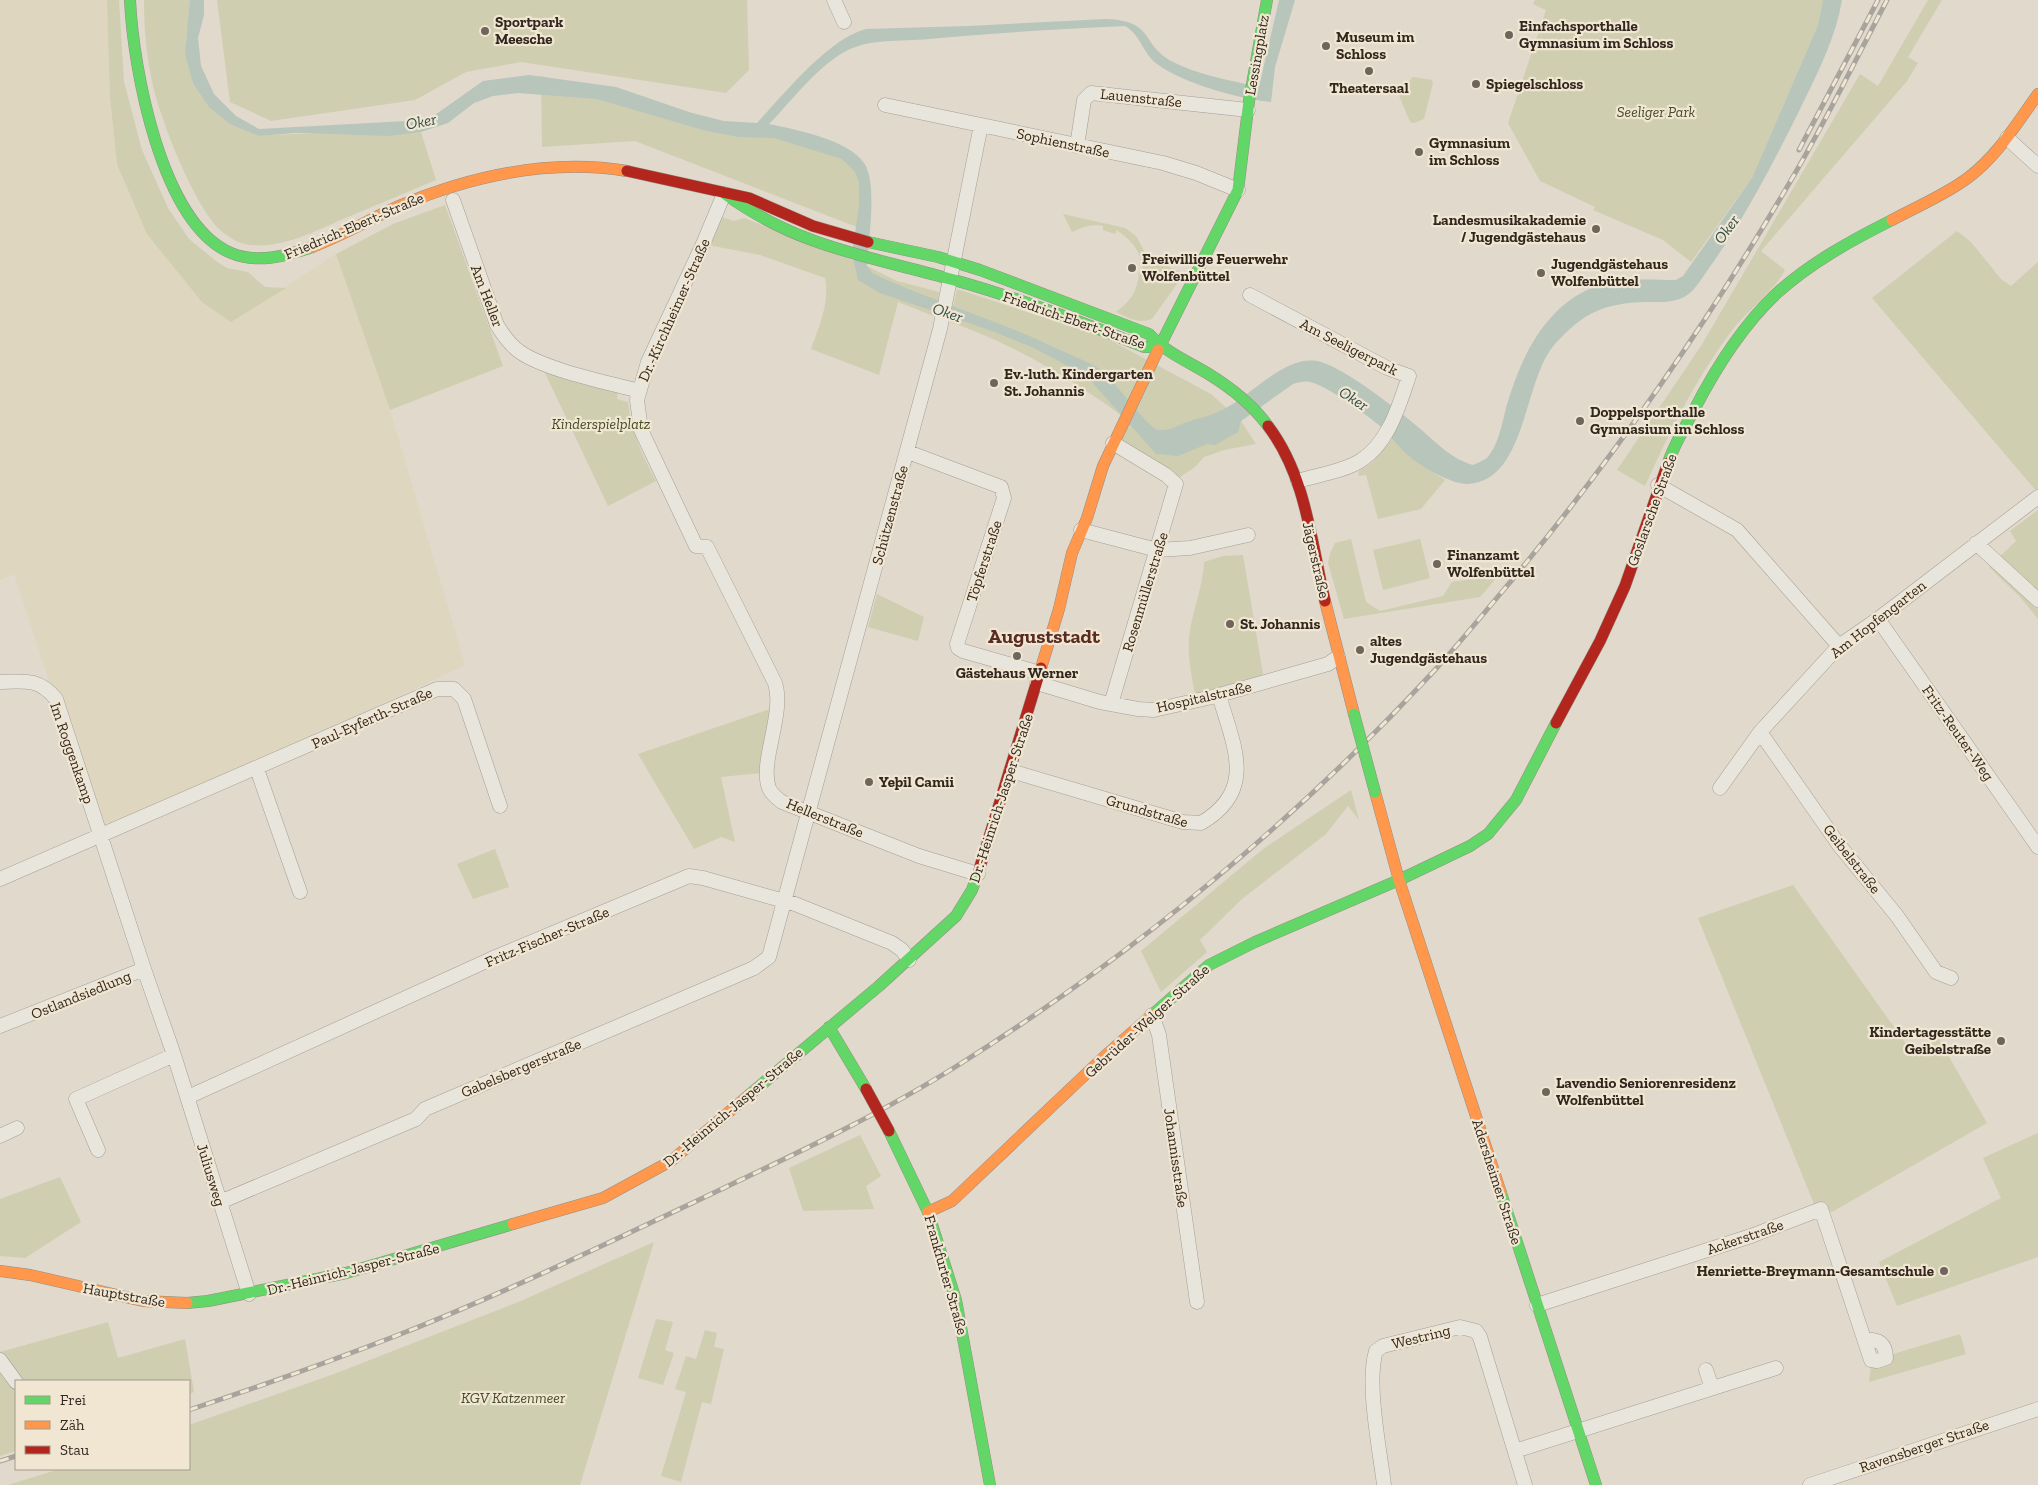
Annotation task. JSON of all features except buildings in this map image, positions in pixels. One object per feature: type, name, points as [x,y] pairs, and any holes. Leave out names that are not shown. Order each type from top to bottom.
[{"type":"main road","name":"Friedrich-Ebert-Straße","points":[[130,0],[137,75],[142,98],[166,166],[197,226],[211,241],[232,254],[259,260],[292,255],[399,206],[490,176],[534,168],[571,165],[603,166],[670,178],[724,194],[752,198],[819,229],[955,262],[1149,334],[1159,347]]},
{"type":"main road","name":"Lessingplatz","points":[[1248,105],[1267,0]]},
{"type":"main road","name":"Goslarsche Straße","points":[[1399,880],[1470,846],[1488,834],[1516,800],[1600,641],[1625,586],[1658,486],[1688,419],[1719,364],[1754,317],[1780,290],[1851,241],[1934,198],[1969,177],[1991,157],[2007,138],[2038,94]]},
{"type":"main road","name":"Dr.-Heinrich-Jasper-Straße","points":[[249,1294],[309,1282],[430,1250],[603,1198],[620,1190],[671,1161],[909,960],[956,916],[964,905],[978,874],[1039,678],[1059,609],[1064,581],[1113,443],[1238,190],[1248,105]]},
{"type":"main road","name":"Friedrich-Ebert-Straße","points":[[724,194],[755,216],[797,235],[872,259],[952,279],[1099,329],[1144,347],[1159,347]]},
{"type":"main road","name":"Jägerstraße","points":[[1159,347],[1200,369],[1239,396],[1260,414],[1279,440],[1298,480],[1338,657],[1399,880]]},
{"type":"main road","name":"Gebrüder-Welger-Straße","points":[[928,1212],[952,1201],[1200,971],[1220,958],[1399,880]]},
{"type":"main road","name":"Adersheimer Straße","points":[[1399,880],[1596,1485]]},
{"type":"main road","name":"Frankfurter Straße","points":[[828,1027],[889,1131],[928,1212],[942,1252],[962,1327],[990,1485]]},
{"type":"main road","name":"Hauptstraße","points":[[0,1271],[30,1275],[125,1298],[160,1303],[192,1303],[249,1294]]},
{"type":"street","points":[[834,0],[844,22]]},
{"type":"street","name":"Lauenstraße","points":[[1077,146],[1084,100],[1091,94],[1248,105]]},
{"type":"street","name":"Sophienstraße","points":[[885,105],[1163,163],[1196,173],[1238,190]]},
{"type":"street","name":"Schützenstraße","points":[[784,901],[940,329],[952,279],[981,125]]},
{"type":"street","points":[[2007,138],[2038,166]]},
{"type":"street","name":"Dr.-Kirchheimer-Straße","points":[[724,194],[704,244],[648,362],[638,391],[637,416],[647,445],[696,546],[707,547],[777,691]]},
{"type":"street","name":"Am Heller","points":[[453,200],[497,325],[509,342],[519,351],[543,363],[638,391]]},
{"type":"street","name":"Am Seeligerpark","points":[[1250,295],[1387,368],[1409,376],[1401,399],[1382,440],[1359,461],[1298,480]]},
{"type":"street","name":"Rosenmüllerstraße","points":[[1111,704],[1176,489],[1174,481],[1113,443]]},
{"type":"street","name":"Töpferstraße","points":[[908,452],[1001,487],[1004,498],[957,644],[962,652],[1039,678]]},
{"type":"street","points":[[1658,486],[1738,530],[1839,646]]},
{"type":"street","name":"Am Hopfengarten","points":[[1720,788],[1760,732],[1839,646],[1878,619],[2038,497]]},
{"type":"street","points":[[1081,530],[1157,550],[1190,548],[1248,535]]},
{"type":"street","points":[[1976,543],[2038,600]]},
{"type":"street","name":"Fritz-Reuter-Weg","points":[[1878,619],[2038,848]]},
{"type":"street","name":"Hospitalstraße","points":[[1039,678],[1111,704],[1154,710],[1219,695],[1328,664],[1338,657]]},
{"type":"street","name":"Im Roggenkamp","points":[[0,682],[30,681],[47,688],[56,699],[100,836]]},
{"type":"street","name":"Paul-Eyferth-Straße","points":[[0,879],[257,769],[437,689],[454,690],[464,699],[500,806]]},
{"type":"street","name":"Hellerstraße","points":[[777,691],[767,774],[768,787],[772,793],[782,802],[919,856],[978,874]]},
{"type":"street","name":"Grundstraße","points":[[1011,771],[1183,822],[1201,823],[1226,802],[1234,789],[1238,774],[1237,758],[1219,695]]},
{"type":"street","name":"Geibelstraße","points":[[1760,732],[1839,845],[1897,916],[1936,972],[1951,978]]},
{"type":"street","points":[[257,769],[300,892]]},
{"type":"street","name":"Ostlandsiedlung","points":[[0,1026],[144,969],[100,836]]},
{"type":"street","name":"Fritz-Fischer-Straße","points":[[188,1097],[491,959],[690,876],[784,901],[892,943],[902,950],[909,960]]},
{"type":"street","name":"Gabelsbergerstraße","points":[[220,1202],[416,1119],[425,1110],[754,968],[769,957],[784,901]]},
{"type":"street","name":"Juliusweg","points":[[144,969],[188,1097],[249,1294]]},
{"type":"street","name":"Johannisstraße","points":[[1152,1015],[1159,1035],[1196,1302]]},
{"type":"street","points":[[98,1150],[76,1099],[174,1055]]},
{"type":"street","points":[[0,1136],[17,1128]]},
{"type":"street","name":"Ackerstraße","points":[[1538,1305],[1751,1236],[1821,1209],[1865,1340]]},
{"type":"street","name":"Westring","points":[[1384,1485],[1376,1426],[1373,1365],[1376,1351],[1383,1346],[1460,1327],[1476,1331],[1480,1337],[1525,1485]]},
{"type":"street","points":[[0,1360],[15,1381]]},
{"type":"street","points":[[1515,1451],[1776,1368]]},
{"type":"street","points":[[1706,1370],[1712,1388]]},
{"type":"street","name":"Ravensberger Straße","points":[[1810,1485],[2038,1410]]},
{"type":"shaded area","points":[[0,0],[107,0],[110,97],[117,164],[231,322],[336,254],[390,410],[465,665],[100,837],[14,574],[0,580]]},
{"type":"green space","points":[[107,0],[119,0],[124,82],[142,150],[168,208],[189,239],[216,261],[227,268],[248,272],[265,287],[286,288],[231,322],[202,302],[147,234],[117,164],[110,97]]},
{"type":"green space","points":[[144,0],[190,0],[190,20],[186,37],[193,83],[259,136],[401,134],[421,132],[436,180],[288,241],[275,244],[250,245],[229,237],[218,228],[197,198],[177,155],[160,111],[149,67]]},
{"type":"green space","name":"Sportpark Meesche","points":[[217,0],[747,0],[749,70],[726,93],[521,62],[466,72],[415,100],[271,121],[230,102]]},
{"type":"green space","name":"Seeliger Park","points":[[1535,0],[1823,0],[1818,25],[1752,178],[1691,262],[1663,240],[1593,210],[1595,207],[1540,181],[1508,123],[1546,10],[1533,4]]},
{"type":"green space","points":[[1928,0],[1942,0],[1908,57],[1918,63],[1907,81],[1761,251],[1785,270],[1773,287],[1736,325],[1705,369],[1673,427],[1645,486],[1617,470],[1701,346],[1860,74],[1878,86]]},
{"type":"green space","points":[[541,76],[724,125],[758,127],[856,163],[864,182],[862,229],[635,141],[542,147]]},
{"type":"green space","points":[[1413,77],[1432,80],[1433,83],[1424,119],[1414,123],[1410,122],[1398,93]]},
{"type":"green space","points":[[445,205],[503,366],[390,410],[336,254],[393,224]]},
{"type":"green space","points":[[1063,214],[1125,228],[1136,236],[1147,256],[1184,274],[1152,319],[1138,321],[1116,312],[1133,295],[1139,272],[1143,271],[1141,258],[1132,243],[1117,230],[1115,234],[1103,230],[1103,226],[1088,226],[1072,232]]},
{"type":"green space","points":[[716,215],[734,221],[744,218],[867,266],[897,281],[939,292],[936,317],[898,302],[879,375],[811,349],[825,305],[825,278],[760,255],[703,244]]},
{"type":"green space","points":[[1957,231],[1971,242],[2001,279],[2011,286],[2038,262],[2038,493],[1872,298]]},
{"type":"green space","points":[[957,289],[1106,338],[1211,394],[1241,421],[1256,444],[1224,450],[1204,457],[1195,467],[1174,481],[1119,447],[1121,415],[1039,362],[996,340],[950,322]]},
{"type":"green space","name":"Kinderspielplatz","points":[[545,373],[618,391],[617,399],[628,402],[629,413],[638,443],[656,481],[608,506]]},
{"type":"green space","points":[[1393,438],[1410,457],[1445,480],[1421,509],[1378,519],[1366,475],[1359,476],[1358,472],[1373,462]]},
{"type":"green space","points":[[2038,510],[2038,619],[2020,597],[1989,567],[2016,541],[2010,531]]},
{"type":"green space","points":[[1351,539],[1366,602],[1380,611],[1443,596],[1452,582],[1499,575],[1480,597],[1344,619],[1328,563],[1335,543]]},
{"type":"green space","points":[[1420,539],[1430,578],[1383,590],[1373,550]]},
{"type":"green space","points":[[1243,555],[1264,680],[1196,700],[1190,665],[1189,639],[1204,562],[1223,556]]},
{"type":"green space","points":[[877,594],[924,617],[918,641],[868,627]]},
{"type":"green space","points":[[770,709],[761,773],[721,777],[735,842],[721,837],[694,849],[638,754]]},
{"type":"green space","points":[[1351,790],[1359,820],[1348,806],[1326,834],[1242,899],[1200,940],[1207,952],[1161,992],[1141,951],[1263,849]]},
{"type":"green space","points":[[495,849],[509,887],[473,899],[457,864]]},
{"type":"green space","points":[[1793,885],[1911,1051],[1937,1036],[1987,1123],[1832,1212],[1814,1204],[1698,918]]},
{"type":"green space","points":[[2038,1133],[2038,1257],[1897,1306],[1879,1262],[2001,1198],[1983,1158]]},
{"type":"green space","points":[[860,1135],[881,1176],[866,1186],[874,1209],[803,1211],[789,1168]]},
{"type":"green space","points":[[60,1177],[81,1222],[25,1258],[0,1256],[0,1199]]},
{"type":"green space","name":"KGV Katzenmeer","points":[[654,1242],[580,1485],[8,1485],[57,1470],[190,1470],[190,1425],[334,1374],[516,1303]]},
{"type":"green space","points":[[656,1319],[673,1322],[665,1350],[674,1353],[663,1385],[638,1378]]},
{"type":"green space","points":[[108,1322],[118,1358],[185,1339],[194,1392],[190,1394],[190,1380],[15,1380],[15,1451],[0,1456],[0,1352]]},
{"type":"green space","points":[[705,1330],[717,1333],[714,1347],[724,1349],[711,1404],[702,1402],[681,1482],[661,1476],[686,1392],[675,1389],[686,1356],[696,1359]]},
{"type":"green space","points":[[1960,1334],[1966,1354],[1869,1382],[1871,1366],[1889,1361],[1893,1354]]},
{"type":"water","name":"Oker","points":[[190,0],[204,0],[204,15],[198,38],[201,66],[214,94],[236,116],[259,129],[407,121],[435,115],[483,81],[529,75],[616,87],[692,113],[724,121],[757,123],[793,83],[822,55],[852,35],[866,29],[1106,19],[1122,21],[1140,28],[1161,54],[1181,66],[1203,74],[1259,87],[1279,0],[1295,0],[1275,67],[1271,102],[1212,89],[1181,78],[1152,60],[1135,34],[1125,26],[886,41],[865,44],[846,51],[824,66],[769,124],[806,132],[834,142],[857,155],[864,163],[871,184],[867,266],[872,273],[1013,329],[1091,364],[1101,370],[1146,421],[1158,430],[1170,429],[1221,410],[1236,402],[1284,368],[1296,363],[1321,362],[1345,373],[1397,410],[1451,454],[1473,465],[1487,458],[1491,453],[1499,434],[1512,390],[1527,353],[1548,320],[1562,307],[1578,295],[1606,283],[1636,280],[1676,280],[1683,276],[1752,178],[1818,25],[1823,0],[1842,0],[1826,54],[1808,93],[1737,226],[1696,287],[1680,299],[1665,302],[1618,305],[1595,312],[1575,324],[1555,344],[1544,360],[1522,426],[1513,448],[1502,466],[1487,479],[1462,484],[1446,479],[1422,466],[1366,415],[1326,389],[1308,382],[1293,384],[1241,421],[1238,432],[1215,445],[1207,444],[1178,456],[1156,454],[1090,380],[1064,364],[1034,348],[992,331],[880,293],[858,280],[852,253],[859,206],[859,182],[855,172],[842,159],[774,138],[738,137],[703,130],[597,99],[518,93],[493,96],[474,103],[448,123],[421,132],[389,136],[295,133],[259,136],[230,124],[209,107],[193,83],[185,54]]},
{"type":"railway","points":[[1799,150],[1878,0]]},
{"type":"railway","points":[[190,1410],[343,1356],[467,1307],[613,1240],[859,1121],[927,1084],[1024,1022],[1088,978],[1210,883],[1269,833],[1326,780],[1434,671],[1501,593],[1580,495],[1690,342],[1758,236],[1840,92],[1887,0]]},
{"type":"railway","points":[[0,1461],[15,1456]]},
{"type":"traffic: fast","points":[[130,0],[137,64],[155,141],[169,178],[186,211],[207,237],[231,253],[241,256],[272,258],[312,247]]},
{"type":"traffic: fast","points":[[1158,350],[1238,190],[1249,101],[1267,0]]},
{"type":"traffic: fast","points":[[725,194],[780,227],[808,239],[1002,295],[1144,347],[1159,347]]},
{"type":"traffic: fast","points":[[1668,463],[1679,437],[1701,396],[1720,364],[1751,320],[1776,294],[1817,262],[1892,220]]},
{"type":"traffic: fast","points":[[868,242],[938,257],[980,270],[1149,334],[1169,351],[1232,390],[1248,403],[1268,426]]},
{"type":"traffic: fast","points":[[1354,714],[1375,792]]},
{"type":"traffic: fast","points":[[1152,1015],[1209,965],[1255,942],[1399,880],[1470,846],[1488,834],[1516,800],[1556,723]]},
{"type":"traffic: fast","points":[[749,1095],[879,986],[956,916],[972,890],[979,870]]},
{"type":"traffic: fast","points":[[829,1027],[866,1089]]},
{"type":"traffic: fast","points":[[889,1131],[928,1212],[956,1300],[990,1485]]},
{"type":"traffic: fast","points":[[1501,1193],[1596,1485]]},
{"type":"traffic: fast","points":[[187,1303],[208,1301],[346,1273],[513,1224]]},
{"type":"traffic: slow","points":[[1892,220],[1932,200],[1969,177],[1989,159],[2038,94]]},
{"type":"traffic: slow","points":[[312,247],[426,195],[482,178],[539,168],[568,167],[627,171]]},
{"type":"traffic: slow","points":[[1041,668],[1059,609],[1072,553],[1087,518],[1103,466],[1158,350]]},
{"type":"traffic: slow","points":[[1325,601],[1354,714]]},
{"type":"traffic: slow","points":[[1375,792],[1399,880],[1501,1193]]},
{"type":"traffic: slow","points":[[928,1212],[952,1201],[1106,1055],[1152,1015]]},
{"type":"traffic: slow","points":[[513,1224],[603,1198],[671,1161],[749,1095]]},
{"type":"traffic: slow","points":[[0,1271],[30,1275],[143,1301],[187,1303]]},
{"type":"traffic: jam","points":[[627,171],[749,198],[813,226],[868,242]]},
{"type":"traffic: jam","points":[[1268,426],[1281,445],[1299,488],[1311,532],[1325,601]]},
{"type":"traffic: jam","points":[[1556,723],[1600,641],[1625,586],[1668,463]]},
{"type":"traffic: jam","points":[[979,870],[1041,668]]},
{"type":"traffic: jam","points":[[866,1089],[889,1131]]},
{"type":"place","name":"Sportpark Meesche","points":[[485,31]]},
{"type":"place","name":"Einfachsporthalle Gymnasium im Schloss","points":[[1509,35]]},
{"type":"place","name":"Museum im Schloss","points":[[1326,46]]},
{"type":"place","name":"Theatersaal","points":[[1369,71]]},
{"type":"place","name":"Spiegelschloss","points":[[1476,84]]},
{"type":"place","name":"Gymnasium im Schloss","points":[[1419,152]]},
{"type":"place","name":"Landesmusikakademie / Jugendgästehaus","points":[[1596,229]]},
{"type":"place","name":"Freiwillige Feuerwehr Wolfenbüttel","points":[[1132,268]]},
{"type":"place","name":"Jugendgästehaus Wolfenbüttel","points":[[1541,273]]},
{"type":"place","name":"Ev.-luth. Kindergarten St. Johannis","points":[[994,383]]},
{"type":"place","name":"Doppelsporthalle Gymnasium im Schloss","points":[[1580,421]]},
{"type":"place","name":"Finanzamt Wolfenbüttel","points":[[1437,564]]},
{"type":"place","name":"St. Johannis","points":[[1230,624]]},
{"type":"place","name":"altes Jugendgästehaus","points":[[1360,650]]},
{"type":"place","name":"Gästehaus Werner","points":[[1017,656]]},
{"type":"place","name":"Yeþil Camii","points":[[869,782]]},
{"type":"place","name":"Kindertagesstätte Geibelstraße","points":[[2001,1041]]},
{"type":"place","name":"Lavendio Seniorenresidenz Wolfenbüttel","points":[[1546,1092]]},
{"type":"place","name":"Henriette-Breymann-Gesamtschule","points":[[1944,1271]]},
{"type":"district","name":"Auguststadt","points":[[1044,636]]}]
